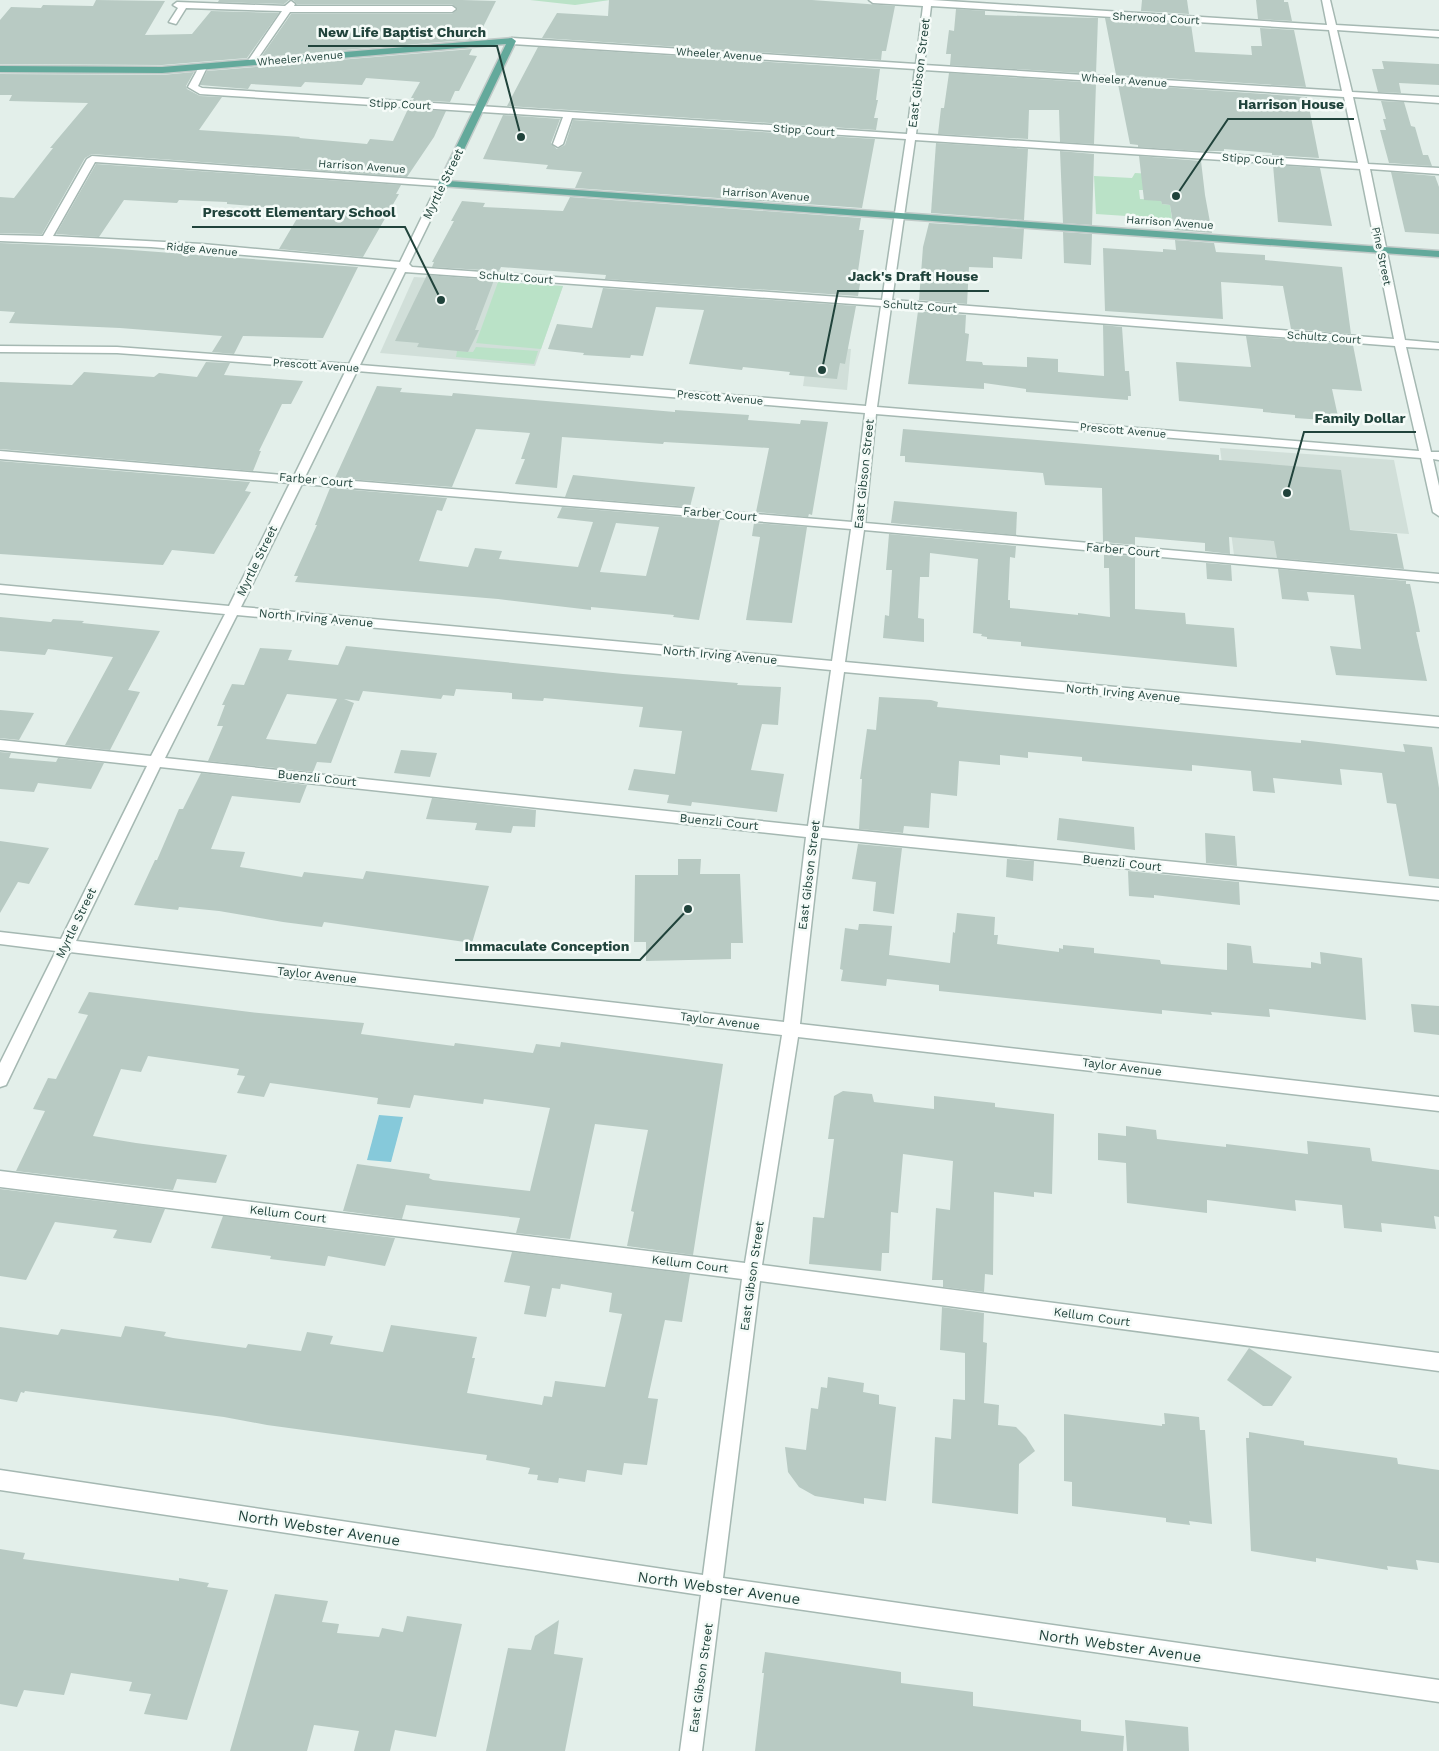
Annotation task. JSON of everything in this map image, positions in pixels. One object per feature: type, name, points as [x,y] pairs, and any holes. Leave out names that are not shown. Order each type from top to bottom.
[{"type":"main road","name":"Wheeler Avenue","points":[[0,69],[130,71],[203,67],[512,41]]},
{"type":"main road","name":"Myrtle Street","points":[[443,184],[512,41]]},
{"type":"main road","name":"Harrison Avenue","points":[[443,184],[1439,254]]},
{"type":"street","points":[[251,62],[294,0]]},
{"type":"street","name":"Sherwood Court","points":[[873,0],[1439,34]]},
{"type":"street","name":"Pine Street","points":[[1326,0],[1364,166],[1400,343],[1439,512]]},
{"type":"street","name":"East Gibson Street","points":[[691,1751],[752,1272],[791,1029],[814,832],[858,526],[885,303],[911,136],[928,2]]},
{"type":"street","points":[[173,22],[181,5],[287,9],[452,9]]},
{"type":"street","name":"Wheeler Avenue","points":[[512,41],[1439,100]]},
{"type":"street","name":"Stipp Court","points":[[203,67],[193,87],[200,91],[1439,171]]},
{"type":"street","points":[[558,144],[569,114]]},
{"type":"street","name":"Harrison Avenue","points":[[46,238],[92,159],[443,184]]},
{"type":"street","name":"Myrtle Street","points":[[0,1080],[156,761],[233,611],[443,184]]},
{"type":"street","name":"Ridge Avenue","points":[[0,238],[46,238],[403,265]]},
{"type":"street","name":"Schultz Court","points":[[403,265],[409,270],[885,303],[1439,346]]},
{"type":"street","name":"Prescott Avenue","points":[[0,349],[117,350],[1439,456]]},
{"type":"street","name":"Farber Court","points":[[0,455],[298,478],[1439,578]]},
{"type":"street","name":"North Irving Avenue","points":[[0,589],[1439,722]]},
{"type":"street","name":"Buenzli Court","points":[[0,745],[814,832],[1439,894]]},
{"type":"street","name":"Taylor Avenue","points":[[0,938],[1439,1104]]},
{"type":"street","name":"Kellum Court","points":[[0,1178],[752,1272],[1439,1362]]},
{"type":"street","name":"North Webster Avenue","points":[[0,1480],[713,1587],[1439,1691]]},
{"type":"shaded area","points":[[414,277],[563,286],[535,366],[380,353]]},
{"type":"shaded area","points":[[809,346],[851,349],[847,390],[803,386]]},
{"type":"shaded area","points":[[1220,448],[1394,460],[1409,534],[1311,527],[1314,561],[1234,555]]},
{"type":"green space","points":[[530,0],[610,0],[575,5]]},
{"type":"green space","points":[[1135,173],[1153,174],[1143,190],[1139,190],[1140,199],[1161,200],[1162,204],[1170,205],[1172,219],[1096,214],[1094,176],[1132,178]]},
{"type":"green space","points":[[498,282],[563,286],[541,349],[476,343]]},
{"type":"green space","points":[[476,347],[538,351],[534,364],[456,357],[457,351],[473,352]]},
{"type":"water","points":[[379,1115],[403,1117],[391,1162],[367,1160]]},
{"type":"building","points":[[96,0],[165,1],[145,35],[192,34],[211,11],[279,13],[247,58],[162,65],[0,64],[0,20],[11,7],[41,8],[43,5],[93,6]]},
{"type":"building","points":[[219,0],[289,0],[284,4],[218,2]]},
{"type":"building","points":[[293,0],[496,1],[477,39],[261,57],[291,14],[452,14],[458,9],[452,4],[297,4]]},
{"type":"building","points":[[609,0],[812,0],[895,6],[886,51],[882,51],[881,60],[542,38],[557,13],[608,16]]},
{"type":"building","points":[[1142,0],[1187,0],[1189,14],[1141,11]]},
{"type":"building","points":[[1256,0],[1284,0],[1284,2],[1288,2],[1292,21],[1258,19]]},
{"type":"building","points":[[956,9],[985,11],[985,15],[1098,18],[1096,74],[950,65],[951,54],[946,54],[949,30],[954,31]]},
{"type":"building","points":[[1105,18],[1191,24],[1195,52],[1252,55],[1251,46],[1262,46],[1260,28],[1294,30],[1306,87],[1116,75]]},
{"type":"building","points":[[538,47],[880,69],[876,100],[878,100],[874,118],[878,118],[876,130],[507,106]]},
{"type":"building","points":[[472,49],[469,55],[477,56],[459,91],[455,91],[450,102],[413,100],[414,98],[411,98],[420,82],[366,78],[362,85],[305,82],[301,87],[251,84],[248,89],[200,85],[207,71]]},
{"type":"building","points":[[1382,61],[1439,64],[1439,85],[1399,83],[1401,93],[1378,92],[1372,69],[1384,69]]},
{"type":"building","points":[[194,72],[186,86],[187,89],[200,96],[222,97],[199,130],[367,144],[370,139],[393,141],[408,109],[446,111],[434,137],[407,177],[92,154],[85,158],[42,234],[0,233],[0,197],[14,198],[53,148],[50,148],[88,103],[9,101],[12,95],[0,95],[0,74],[162,75]]},
{"type":"building","points":[[949,73],[1096,83],[1094,144],[1060,142],[1059,110],[1029,110],[1028,139],[938,134],[941,108],[944,108]]},
{"type":"building","points":[[1118,84],[1307,97],[1319,158],[1224,149],[1224,151],[1200,151],[1138,147],[1138,145],[1130,144]]},
{"type":"building","points":[[1381,101],[1404,102],[1411,126],[1415,127],[1423,155],[1428,155],[1432,166],[1389,163],[1380,130],[1386,130],[1383,119],[1386,119]]},
{"type":"building","points":[[503,115],[560,119],[551,143],[557,149],[565,145],[573,120],[875,139],[862,208],[575,188],[582,172],[546,169],[548,165],[483,159]]},
{"type":"building","points":[[936,143],[1028,149],[1024,220],[931,213]]},
{"type":"building","points":[[1060,151],[1094,154],[1092,225],[1063,223]]},
{"type":"building","points":[[1139,156],[1201,161],[1212,233],[1174,230],[1170,205],[1162,204],[1161,201],[1144,200]]},
{"type":"building","points":[[96,164],[401,185],[396,194],[399,194],[363,257],[279,249],[302,210],[227,204],[227,202],[179,200],[177,203],[124,200],[99,237],[56,234]]},
{"type":"building","points":[[1273,165],[1320,168],[1332,226],[1278,222]]},
{"type":"building","points":[[1391,172],[1435,176],[1439,187],[1439,234],[1405,232]]},
{"type":"building","points":[[570,197],[861,218],[859,230],[864,230],[857,278],[861,278],[858,296],[605,279],[606,275],[501,267],[499,271],[432,267],[434,262],[432,262],[454,221],[451,221],[462,201],[485,203],[483,207],[563,211]]},
{"type":"building","points":[[929,223],[1024,229],[1022,259],[993,257],[993,268],[969,267],[967,304],[919,300],[923,247]]},
{"type":"building","points":[[1063,232],[1092,234],[1091,265],[1064,263]]},
{"type":"building","points":[[1175,240],[1214,243],[1216,252],[1265,255],[1265,260],[1342,267],[1351,334],[1291,329],[1283,286],[1221,282],[1223,319],[1105,311],[1103,248],[1163,252],[1163,249],[1176,250]]},
{"type":"building","points":[[0,243],[92,247],[358,267],[323,338],[243,336],[234,354],[212,352],[222,336],[120,328],[9,323],[15,312],[0,311]]},
{"type":"building","points":[[427,275],[494,280],[475,330],[479,330],[468,352],[417,347],[419,343],[395,341]]},
{"type":"building","points":[[603,288],[856,306],[845,364],[840,363],[837,379],[789,375],[790,372],[743,367],[742,370],[689,364],[704,310],[656,307],[643,356],[631,355],[630,358],[583,355],[584,353],[548,349],[557,324],[592,328]]},
{"type":"building","points":[[918,311],[966,315],[965,333],[969,334],[966,361],[982,362],[983,365],[1027,367],[1027,357],[1058,359],[1058,372],[1104,376],[1103,325],[1122,327],[1125,371],[1129,371],[1131,396],[1128,396],[1128,400],[1026,392],[1026,389],[984,383],[984,389],[908,384]]},
{"type":"building","points":[[1246,336],[1353,345],[1362,391],[1332,389],[1339,421],[1295,418],[1295,415],[1263,412],[1263,409],[1179,401],[1176,362],[1251,367]]},
{"type":"building","points":[[206,362],[230,363],[224,375],[303,381],[291,404],[282,404],[259,451],[261,451],[253,471],[0,449],[0,382],[72,385],[84,372],[154,377],[159,373],[197,377]]},
{"type":"building","points":[[377,386],[402,388],[400,392],[452,396],[453,393],[675,412],[675,410],[749,415],[748,420],[800,424],[801,420],[828,422],[812,515],[809,514],[808,517],[756,512],[769,448],[664,442],[663,444],[562,437],[557,488],[515,484],[525,459],[521,459],[530,433],[476,429],[452,487],[335,478]]},
{"type":"building","points":[[903,429],[1219,455],[1219,460],[1341,470],[1350,530],[1397,534],[1404,569],[1277,558],[1274,541],[1229,537],[1230,554],[1205,551],[1205,543],[1135,537],[1135,545],[1103,542],[1102,488],[1045,485],[1043,473],[905,462],[905,456],[900,456]]},
{"type":"building","points":[[0,461],[250,482],[245,491],[251,492],[214,554],[172,550],[163,565],[0,554]]},
{"type":"building","points":[[573,475],[695,487],[690,507],[565,497]]},
{"type":"building","points":[[330,488],[447,498],[442,511],[437,510],[419,561],[468,567],[475,548],[502,551],[499,559],[578,567],[593,522],[557,518],[562,507],[720,520],[699,620],[673,617],[674,615],[591,607],[591,610],[498,599],[295,582],[298,576],[294,576],[317,525],[315,525]],"holes":[[[616,523],[659,527],[646,576],[600,572]]]},
{"type":"building","points":[[894,501],[1017,512],[1016,535],[891,523]]},
{"type":"building","points":[[754,523],[807,527],[792,623],[746,620],[760,537],[752,536]]},
{"type":"building","points":[[889,534],[1016,546],[1015,558],[1010,557],[1008,600],[1010,600],[1010,608],[1078,615],[1078,613],[1110,617],[1109,568],[1104,568],[1104,554],[1135,556],[1135,609],[1185,613],[1186,624],[1234,628],[1237,667],[1021,646],[1021,642],[987,639],[987,637],[981,636],[982,634],[973,633],[978,559],[930,553],[929,577],[920,577],[918,618],[924,619],[924,642],[883,638],[885,615],[889,616],[892,570],[886,570]]},
{"type":"building","points":[[1206,563],[1231,565],[1232,581],[1207,579]]},
{"type":"building","points":[[1278,569],[1406,581],[1406,584],[1410,584],[1420,632],[1416,632],[1427,681],[1336,675],[1330,646],[1361,649],[1354,595],[1307,592],[1309,601],[1282,599]]},
{"type":"building","points":[[0,617],[51,622],[53,619],[84,621],[82,623],[160,631],[128,690],[140,692],[110,750],[65,745],[113,657],[48,649],[45,655],[0,651]]},
{"type":"building","points":[[346,646],[623,674],[738,683],[737,685],[781,687],[778,725],[762,724],[751,770],[784,774],[777,812],[692,802],[691,806],[667,803],[669,795],[628,790],[634,769],[675,774],[682,731],[639,727],[643,707],[544,698],[543,701],[512,699],[512,693],[456,689],[454,696],[443,695],[441,699],[363,691],[359,701],[344,699],[354,703],[331,763],[317,762],[313,772],[208,761],[223,726],[217,726],[225,705],[222,705],[232,684],[244,685],[260,648],[292,650],[288,660],[338,665]],"holes":[[[287,694],[337,699],[316,744],[266,739]]]},
{"type":"building","points":[[879,697],[931,700],[938,702],[937,707],[1301,743],[1301,740],[1405,752],[1403,744],[1432,747],[1439,788],[1439,879],[1409,876],[1396,804],[1387,803],[1382,773],[1340,769],[1342,785],[1273,778],[1275,793],[1253,791],[1251,771],[1192,765],[1192,771],[1082,761],[1082,757],[1028,752],[1028,758],[1000,755],[1000,765],[959,761],[957,796],[931,793],[929,828],[904,826],[903,833],[859,829],[862,779],[860,779],[867,729],[876,730]]},
{"type":"building","points":[[0,710],[34,713],[19,740],[0,738]]},
{"type":"building","points":[[401,750],[437,753],[430,777],[394,773]]},
{"type":"building","points":[[0,752],[11,753],[9,758],[56,762],[58,758],[104,763],[91,789],[38,783],[34,792],[0,789]]},
{"type":"building","points":[[201,773],[307,785],[300,803],[232,796],[211,849],[245,852],[240,867],[302,877],[304,872],[363,879],[366,871],[489,886],[472,943],[324,922],[322,927],[219,911],[179,907],[178,910],[134,905],[155,860],[157,860],[179,809],[183,809]]},
{"type":"building","points":[[432,798],[536,810],[535,827],[513,826],[511,833],[475,830],[477,823],[426,819]]},
{"type":"building","points":[[1059,818],[1134,827],[1135,850],[1057,840]]},
{"type":"building","points":[[1205,833],[1235,836],[1237,866],[1206,863]]},
{"type":"building","points":[[0,841],[49,848],[29,884],[18,882],[0,913]]},
{"type":"building","points":[[858,844],[902,848],[894,914],[873,911],[876,882],[852,879]]},
{"type":"building","points":[[678,859],[701,859],[700,874],[740,874],[743,943],[731,943],[731,959],[646,961],[646,942],[634,942],[635,875],[678,875]]},
{"type":"building","points":[[1007,859],[1034,861],[1033,881],[1006,877]]},
{"type":"building","points":[[1128,871],[1239,882],[1240,905],[1154,895],[1154,898],[1129,896]]},
{"type":"building","points":[[957,913],[995,917],[994,935],[998,935],[997,944],[1059,952],[1059,948],[1063,949],[1063,945],[1094,948],[1094,953],[1160,960],[1161,964],[1227,970],[1227,943],[1251,946],[1253,963],[1311,968],[1311,962],[1321,964],[1320,952],[1362,958],[1366,1020],[1269,1009],[1270,1017],[1211,1012],[1212,1015],[1162,1010],[1162,1014],[939,991],[939,985],[887,979],[886,986],[841,981],[843,970],[840,969],[845,928],[858,930],[859,924],[892,926],[889,955],[950,963]]},
{"type":"building","points":[[89,992],[259,1013],[364,1023],[361,1034],[454,1046],[455,1043],[533,1053],[536,1044],[560,1047],[561,1042],[723,1064],[693,1255],[627,1246],[634,1212],[631,1211],[648,1130],[595,1124],[570,1239],[516,1233],[520,1218],[406,1205],[402,1219],[343,1211],[357,1164],[430,1174],[429,1178],[433,1180],[530,1191],[550,1108],[484,1099],[483,1104],[414,1095],[410,1108],[377,1104],[378,1098],[270,1083],[264,1097],[237,1093],[245,1076],[237,1075],[239,1069],[148,1056],[141,1072],[121,1069],[93,1136],[227,1155],[216,1183],[177,1179],[173,1190],[16,1171],[45,1111],[33,1109],[48,1078],[56,1079],[88,1015],[78,1013]]},
{"type":"building","points":[[1411,1004],[1439,1006],[1439,1035],[1414,1032]]},
{"type":"building","points":[[843,1091],[872,1094],[874,1102],[934,1109],[934,1096],[995,1103],[995,1107],[1054,1114],[1052,1194],[1034,1192],[1034,1197],[994,1192],[993,1275],[985,1274],[984,1292],[943,1287],[943,1280],[932,1280],[936,1208],[950,1210],[953,1161],[903,1154],[898,1213],[891,1212],[889,1253],[882,1253],[881,1271],[809,1264],[813,1217],[824,1218],[834,1139],[828,1139],[834,1096]]},
{"type":"building","points":[[1126,1126],[1156,1130],[1157,1139],[1226,1147],[1226,1144],[1308,1154],[1307,1141],[1370,1148],[1372,1161],[1439,1170],[1439,1217],[1434,1216],[1436,1229],[1381,1223],[1382,1232],[1344,1228],[1342,1205],[1295,1200],[1296,1211],[1207,1200],[1207,1213],[1127,1203],[1126,1163],[1098,1160],[1098,1133],[1126,1136]]},
{"type":"building","points":[[0,1189],[165,1209],[151,1243],[113,1238],[117,1230],[55,1222],[26,1280],[0,1276]]},
{"type":"building","points":[[223,1216],[395,1238],[385,1266],[328,1256],[325,1266],[270,1259],[271,1256],[211,1248]]},
{"type":"building","points":[[512,1252],[690,1274],[682,1322],[665,1320],[648,1398],[658,1399],[647,1465],[624,1463],[622,1475],[587,1470],[585,1482],[559,1478],[558,1483],[537,1480],[538,1475],[528,1474],[530,1468],[486,1460],[487,1455],[267,1425],[224,1417],[25,1391],[24,1393],[21,1392],[17,1402],[0,1399],[0,1327],[58,1335],[61,1329],[121,1337],[125,1326],[166,1332],[164,1336],[173,1338],[246,1348],[248,1344],[301,1351],[307,1332],[333,1336],[330,1344],[383,1352],[391,1325],[477,1337],[472,1358],[475,1358],[467,1393],[542,1405],[544,1396],[552,1397],[555,1381],[605,1387],[622,1314],[609,1312],[612,1293],[561,1284],[560,1289],[552,1288],[546,1317],[524,1314],[530,1286],[504,1282]]},
{"type":"building","points":[[942,1307],[984,1313],[983,1342],[987,1343],[984,1403],[999,1405],[998,1425],[1016,1427],[1026,1437],[1035,1451],[1019,1464],[1018,1514],[932,1503],[935,1437],[951,1439],[953,1399],[965,1400],[965,1353],[940,1350]]},
{"type":"building","points":[[1249,1348],[1292,1377],[1272,1406],[1263,1406],[1227,1380]]},
{"type":"building","points":[[828,1377],[864,1383],[863,1392],[879,1395],[879,1404],[896,1407],[886,1501],[864,1498],[864,1504],[815,1496],[799,1487],[788,1472],[785,1447],[806,1450],[811,1408],[818,1409],[821,1387],[827,1388]]},
{"type":"building","points":[[1164,1413],[1199,1417],[1200,1430],[1205,1430],[1212,1524],[1189,1521],[1190,1525],[1166,1522],[1166,1518],[1072,1506],[1072,1482],[1064,1481],[1064,1414],[1162,1426],[1162,1424],[1165,1424]]},
{"type":"building","points":[[1249,1432],[1304,1441],[1304,1445],[1397,1458],[1398,1464],[1439,1470],[1439,1563],[1416,1560],[1418,1570],[1387,1566],[1388,1570],[1316,1558],[1316,1562],[1251,1551],[1246,1438],[1249,1438]]},
{"type":"building","points":[[0,1549],[25,1553],[23,1559],[179,1581],[179,1578],[209,1583],[207,1587],[228,1590],[187,1720],[144,1714],[151,1694],[129,1691],[132,1682],[71,1673],[64,1695],[24,1690],[17,1707],[0,1704]]},
{"type":"building","points":[[275,1594],[328,1601],[322,1622],[339,1624],[337,1633],[379,1637],[382,1628],[403,1632],[407,1616],[462,1624],[436,1737],[395,1730],[390,1751],[354,1751],[359,1731],[314,1725],[307,1751],[230,1751]]},
{"type":"building","points":[[559,1620],[554,1654],[583,1658],[565,1751],[486,1751],[508,1648],[531,1650],[535,1636]]},
{"type":"building","points":[[765,1652],[901,1672],[901,1683],[973,1692],[973,1706],[1081,1720],[1081,1731],[1124,1736],[1123,1751],[755,1751]]},
{"type":"building","points":[[1125,1720],[1188,1727],[1189,1751],[1127,1751]]},
{"type":"place","name":"New Life Baptist Church","points":[[521,137]]},
{"type":"place","name":"Harrison House","points":[[1176,196]]},
{"type":"place","name":"Prescott Elementary School","points":[[441,300]]},
{"type":"place","name":"Jack's Draft House","points":[[822,370]]},
{"type":"place","name":"Family Dollar","points":[[1287,493]]},
{"type":"place","name":"Immaculate Conception","points":[[688,909]]}]
